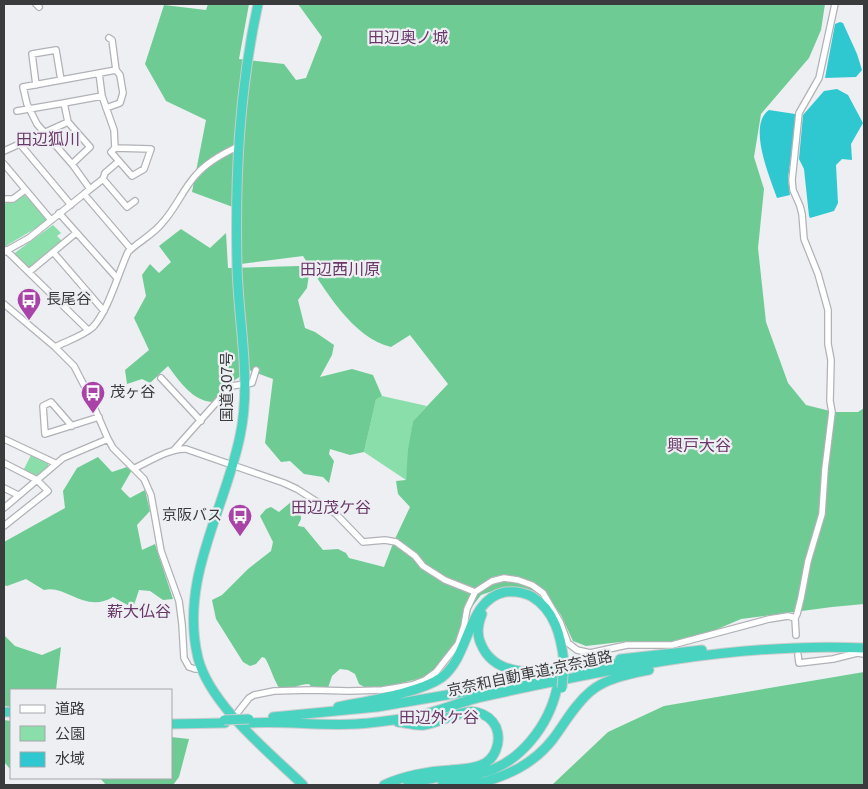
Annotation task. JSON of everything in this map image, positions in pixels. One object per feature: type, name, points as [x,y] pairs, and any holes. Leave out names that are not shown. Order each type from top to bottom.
[{"type":"highway","name":"国道307号","points":[[258,4],[247,62],[237,147],[236,267],[245,385],[241,433],[233,466],[197,576],[193,622],[198,657],[202,669],[216,694],[234,717],[303,785]]},
{"type":"highway","points":[[264,718],[316,711],[372,700],[432,683],[442,677],[455,664],[479,609],[487,601],[500,593],[514,592],[527,594],[545,607],[558,630],[561,663],[555,710],[544,731],[522,756],[504,768],[471,780],[442,785]]},
{"type":"highway","points":[[561,663],[555,636],[550,624],[544,613],[531,601],[518,596],[505,597],[493,602],[484,612],[478,628],[479,641],[484,651],[494,662],[512,669],[539,672],[568,669],[621,659],[706,652]]},
{"type":"highway","name":"京奈和自動車道;京奈道路","points":[[250,721],[377,707],[706,652],[794,647],[864,646]]},
{"type":"highway","name":"京奈和自動車道;京奈道路","points":[[172,722],[250,721],[356,724],[388,720],[424,714],[471,699],[706,652]]},
{"type":"highway","points":[[474,785],[500,778],[528,764],[541,753],[576,707],[592,690],[620,677],[706,652]]},
{"type":"highway","points":[[396,785],[446,776],[482,773],[501,764],[520,752],[538,733],[559,688]]},
{"type":"highway","points":[[384,785],[394,780],[481,765],[495,753],[498,736],[490,718],[476,712],[462,712],[422,726],[388,720]]},
{"type":"street","points":[[796,635],[794,618],[797,614],[808,561],[822,514],[824,469],[832,412],[830,401],[831,360],[828,344],[828,310],[818,274],[804,239],[800,206],[793,190],[792,180],[799,113],[819,78],[835,4]]},
{"type":"street","points":[[106,108],[120,103],[124,93],[120,75],[116,70],[112,40],[109,38]]},
{"type":"street","points":[[36,85],[32,54],[56,50],[61,80]]},
{"type":"street","points":[[90,189],[72,164],[43,133],[29,109],[23,88],[116,70]]},
{"type":"street","points":[[99,73],[102,96],[114,130],[115,148],[111,152],[132,176],[144,169],[151,149],[115,148]]},
{"type":"street","points":[[17,111],[102,96]]},
{"type":"street","points":[[64,103],[68,122],[90,148],[72,164]]},
{"type":"street","points":[[4,151],[68,122]]},
{"type":"street","points":[[20,144],[71,205]]},
{"type":"street","points":[[55,347],[92,328],[104,311],[131,249],[148,237],[165,220],[196,175],[222,155],[237,147]]},
{"type":"street","points":[[88,330],[5,251],[29,238],[60,214],[103,179],[105,173],[119,161]]},
{"type":"street","points":[[4,164],[51,220]]},
{"type":"street","points":[[103,179],[127,207],[136,201]]},
{"type":"street","points":[[4,198],[13,200],[25,190]]},
{"type":"street","points":[[84,194],[131,249]]},
{"type":"street","points":[[60,214],[117,278]]},
{"type":"street","points":[[28,272],[76,233]]},
{"type":"street","points":[[53,252],[104,311]]},
{"type":"street","points":[[4,304],[55,347],[74,366],[88,391],[113,448],[136,468],[144,479],[150,495],[161,551],[179,600],[184,658],[189,667],[202,669]]},
{"type":"street","points":[[174,451],[231,386],[252,383],[256,370]]},
{"type":"street","points":[[161,378],[200,421]]},
{"type":"street","points":[[72,426],[50,402],[43,406],[45,434],[72,426],[99,417]]},
{"type":"street","points":[[4,439],[55,463]]},
{"type":"street","points":[[4,508],[55,463],[108,439]]},
{"type":"street","points":[[136,468],[174,451],[186,449],[284,483],[297,489],[336,514],[363,542],[385,540],[396,542],[424,566],[445,580],[475,592]]},
{"type":"street","points":[[4,463],[36,480],[48,492],[4,526]]},
{"type":"street","points":[[4,488],[18,496]]},
{"type":"street","points":[[234,717],[248,698],[274,691],[382,690],[412,685],[425,680],[436,672],[458,644],[475,592],[492,581],[504,578],[532,585],[543,593],[560,622],[568,643],[577,650],[590,653],[627,645],[672,645],[768,619],[788,616],[794,618]]},
{"type":"street","points":[[798,655],[799,663],[833,659],[857,653],[864,654]]},
{"type":"green space","points":[[208,4],[249,4],[239,59],[284,64],[296,80],[306,78],[322,37],[298,4],[825,4],[821,30],[809,58],[761,114],[754,157],[764,189],[758,248],[766,322],[788,383],[806,405],[834,412],[858,412],[864,408],[864,604],[741,619],[713,631],[673,641],[629,641],[586,646],[573,641],[561,615],[546,596],[504,587],[481,595],[468,612],[452,650],[441,664],[426,677],[385,687],[366,688],[359,684],[355,674],[348,670],[340,669],[332,676],[328,688],[315,691],[309,684],[289,689],[280,689],[265,658],[262,657],[256,664],[250,666],[243,662],[216,619],[212,600],[222,595],[248,569],[271,551],[273,542],[260,516],[266,509],[271,507],[279,512],[291,502],[301,517],[298,526],[304,527],[323,550],[338,549],[346,553],[349,558],[384,567],[410,507],[398,494],[396,481],[406,480],[408,450],[413,421],[448,384],[410,335],[391,347],[377,342],[352,323],[340,310],[303,256],[241,264],[241,210],[192,192],[206,120],[166,101],[145,64],[164,5],[206,10]]},
{"type":"green space","points":[[25,195],[48,221],[4,247],[4,204]]},
{"type":"green space","points":[[53,225],[61,233],[57,236],[64,243],[29,272],[12,255]]},
{"type":"green space","points":[[181,229],[210,248],[226,233],[228,268],[299,266],[309,274],[307,288],[298,300],[305,328],[315,332],[334,345],[332,355],[320,377],[352,369],[373,375],[382,396],[376,399],[364,452],[350,455],[330,449],[329,454],[334,461],[329,483],[323,477],[304,474],[290,461],[281,462],[265,443],[273,379],[249,370],[235,380],[212,402],[205,401],[193,394],[182,384],[168,366],[150,383],[142,379],[127,384],[125,370],[149,350],[134,318],[146,296],[142,275],[150,264],[159,273],[171,262],[159,246]]},
{"type":"green space","points":[[382,396],[427,406],[413,421],[406,480],[364,452],[376,398]]},
{"type":"green space","points":[[31,455],[48,463],[48,466],[36,477],[23,471]]},
{"type":"green space","points":[[98,457],[112,472],[127,467],[132,470],[121,489],[130,498],[145,490],[150,511],[137,525],[142,550],[155,544],[173,599],[163,600],[150,591],[139,590],[133,608],[113,597],[94,602],[85,601],[52,589],[44,590],[26,579],[7,586],[4,585],[4,542],[65,508],[63,491],[77,468]]},
{"type":"green space","points":[[4,635],[15,646],[42,655],[61,647],[56,689],[10,689],[10,707],[4,706]]},
{"type":"green space","points":[[864,672],[864,785],[552,785],[608,732],[664,706]]},
{"type":"green space","points":[[4,720],[10,721],[10,769],[4,762]]},
{"type":"green space","points":[[172,737],[189,739],[179,777],[173,785],[106,785],[101,779],[172,779]]},
{"type":"water","points":[[843,23],[862,70],[856,77],[825,78],[835,24]]},
{"type":"water","points":[[837,89],[848,95],[863,123],[851,144],[852,160],[842,159],[836,165],[838,203],[834,211],[810,218],[804,169],[799,159],[803,115],[824,91]]},
{"type":"water","points":[[769,110],[795,114],[797,116],[788,178],[790,195],[777,198],[762,152],[760,139],[760,127],[763,117]]},
{"type":"place","name":"長尾谷","points":[[29,321]]},
{"type":"place","name":"茂ヶ谷","points":[[93,414]]},
{"type":"place","name":"京阪バス","points":[[240,537]]},
{"type":"district","name":"田辺奥ノ城","points":[[408,39]]},
{"type":"district","name":"田辺狐川","points":[[48,141]]},
{"type":"district","name":"田辺西川原","points":[[340,271]]},
{"type":"district","name":"興戸大谷","points":[[699,447]]},
{"type":"district","name":"田辺茂ケ谷","points":[[331,509]]},
{"type":"district","name":"薪大仏谷","points":[[139,613]]},
{"type":"district","name":"田辺外ケ谷","points":[[439,719]]}]
